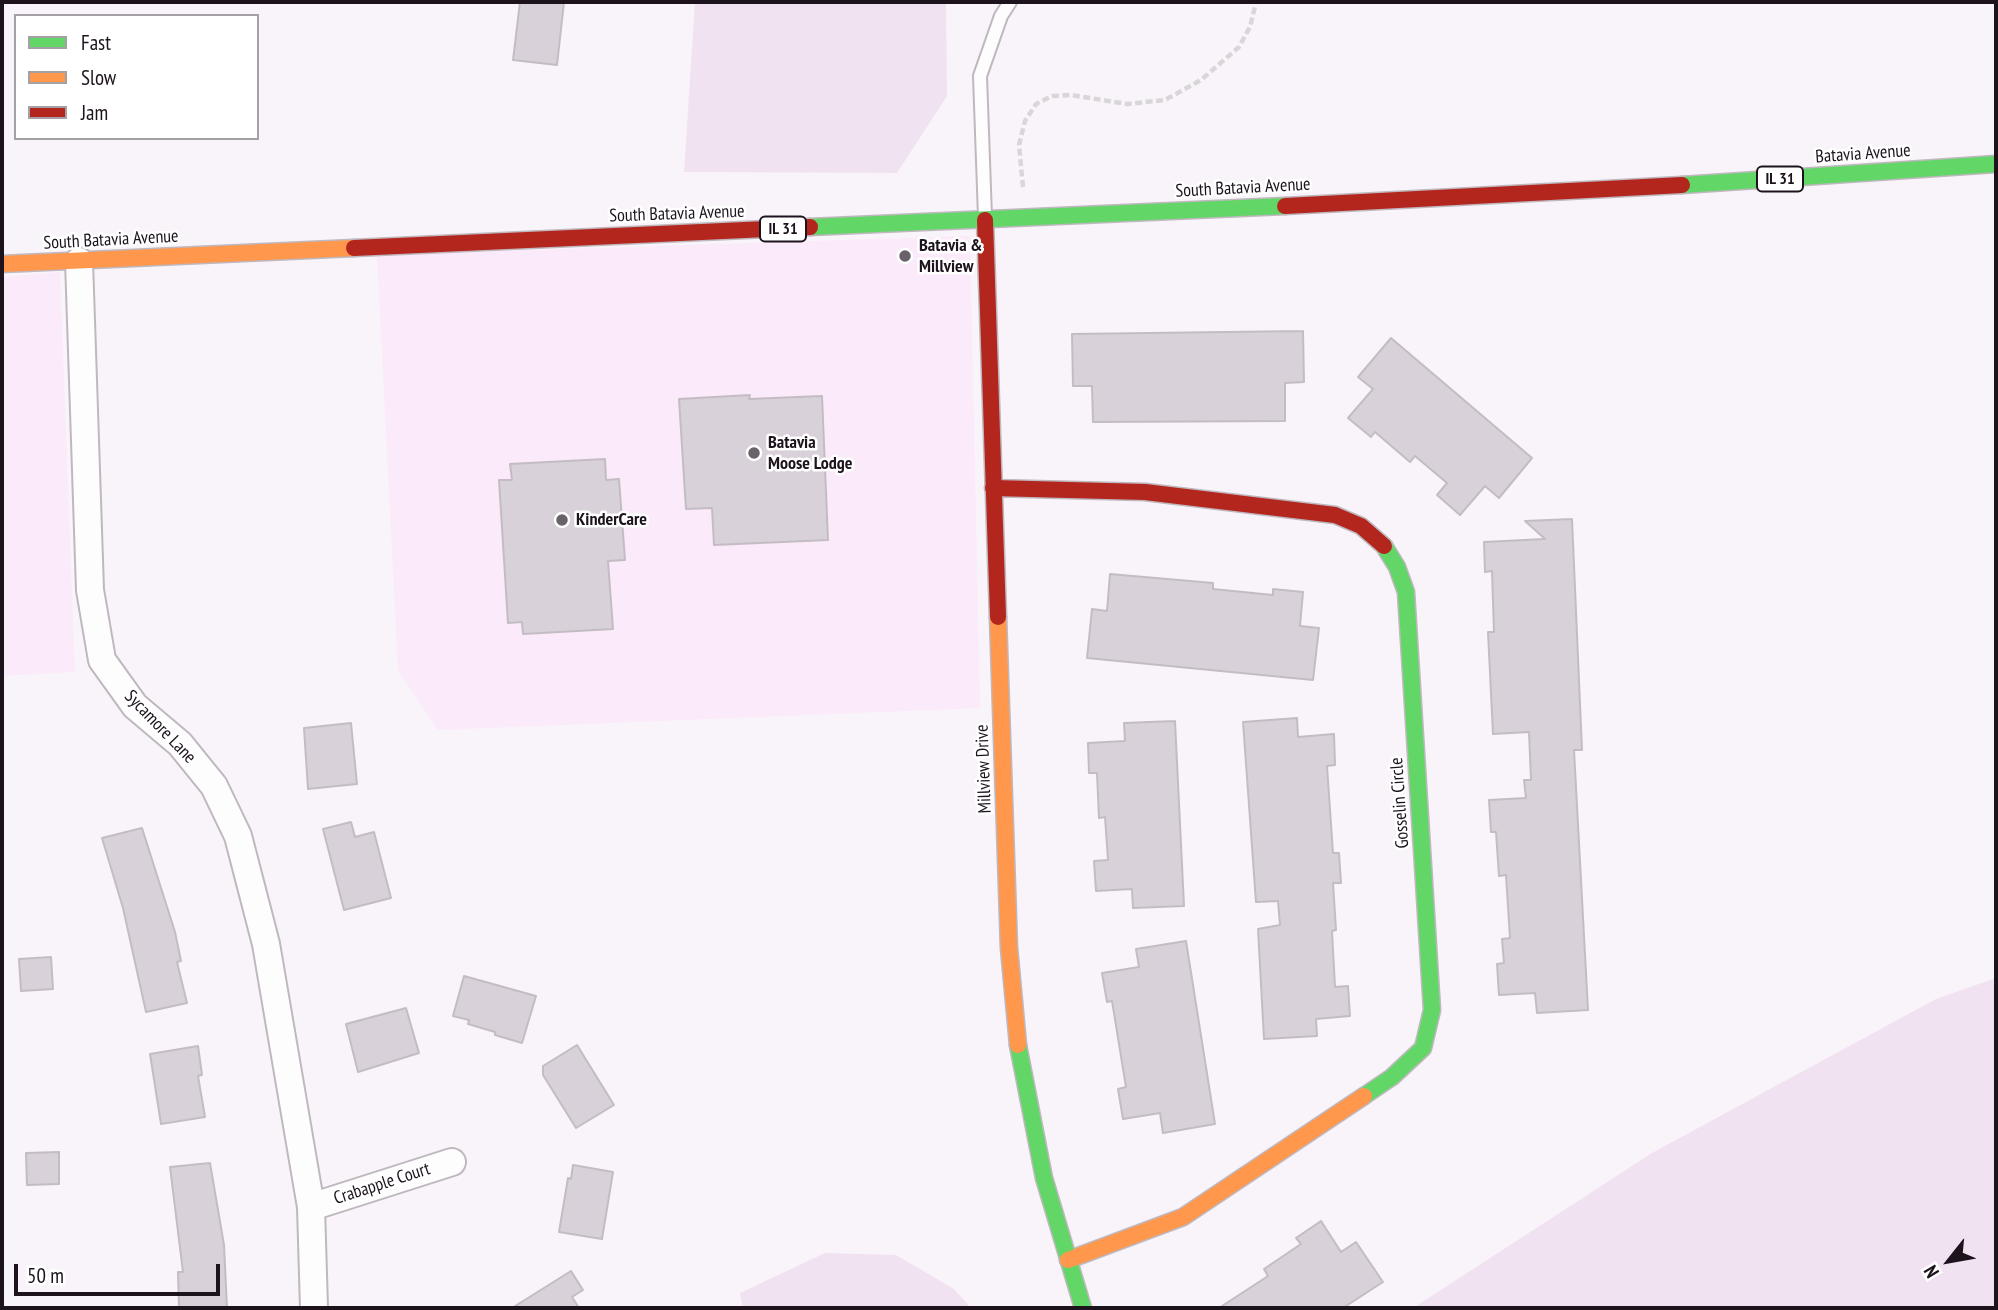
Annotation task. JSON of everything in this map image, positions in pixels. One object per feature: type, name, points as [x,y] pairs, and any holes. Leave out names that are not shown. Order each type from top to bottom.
[{"type":"street","name":"Batavia Avenue","points":[[1564,193],[1996,164]]},
{"type":"street","name":"South Batavia Avenue","points":[[2,264],[1564,193]]},
{"type":"street","name":"Millview Drive","points":[[985,220],[1009,947],[1015,1022],[1026,1095],[1044,1178],[1083,1308]]},
{"type":"street","name":"Sycamore Lane","points":[[79,261],[90,590],[102,660],[135,706],[180,744],[214,786],[238,836],[266,944],[311,1207],[314,1308]]},
{"type":"street","name":"Gosselin Circle","points":[[993,488],[1144,492],[1335,515],[1361,526],[1381,542],[1397,567],[1406,592],[1432,1010],[1423,1048],[1392,1077],[1183,1217],[1068,1260]]},
{"type":"street","name":"Crabapple Court","points":[[311,1207],[452,1162]]},
{"type":"lane","points":[[985,220],[980,76],[1001,16],[1010,2]]},
{"type":"path","points":[[1027,218],[1019,145],[1025,121],[1036,104],[1052,96],[1071,95],[1127,104],[1165,100],[1201,80],[1239,47],[1250,27],[1256,2]]},
{"type":"shaded area","points":[[695,2],[946,2],[947,96],[897,173],[684,172]]},
{"type":"shaded area","points":[[970,236],[980,708],[438,730],[398,671],[377,255]]},
{"type":"shaded area","points":[[60,272],[75,672],[2,676],[2,277]]},
{"type":"shaded area","points":[[1996,978],[1996,1308],[1413,1308],[1652,1153],[1936,999]]},
{"type":"shaded area","points":[[825,1253],[896,1255],[954,1289],[971,1308],[743,1308],[740,1293]]},
{"type":"building","points":[[520,2],[564,2],[557,65],[513,60]]},
{"type":"building","points":[[1303,331],[1304,382],[1285,383],[1285,421],[1093,422],[1092,386],[1073,386],[1072,334]]},
{"type":"building","points":[[1391,338],[1532,458],[1499,498],[1485,486],[1460,515],[1437,495],[1447,483],[1415,456],[1410,462],[1375,432],[1371,437],[1348,418],[1373,389],[1358,377]]},
{"type":"building","name":"Batavia Moose Lodge","points":[[750,395],[749,399],[822,396],[828,540],[714,545],[712,508],[686,509],[679,399]]},
{"type":"building","name":"KinderCare","points":[[605,459],[606,480],[619,479],[625,560],[608,561],[613,629],[523,634],[522,622],[508,623],[499,480],[512,480],[510,464]]},
{"type":"building","points":[[1572,519],[1582,750],[1574,750],[1588,1010],[1537,1013],[1535,993],[1499,995],[1497,964],[1504,963],[1502,939],[1510,938],[1506,875],[1499,876],[1496,832],[1491,832],[1489,800],[1526,798],[1524,780],[1531,780],[1529,732],[1493,734],[1488,632],[1494,632],[1492,571],[1485,572],[1484,542],[1545,539],[1525,521]]},
{"type":"building","points":[[1110,574],[1213,583],[1213,589],[1273,595],[1273,589],[1303,592],[1300,626],[1319,628],[1313,680],[1087,658],[1092,609],[1107,611]]},
{"type":"building","points":[[1297,718],[1298,737],[1334,734],[1335,765],[1327,766],[1333,853],[1339,853],[1341,883],[1333,883],[1335,987],[1348,986],[1350,1016],[1316,1019],[1317,1036],[1264,1039],[1258,929],[1280,925],[1278,901],[1256,902],[1243,722]]},
{"type":"building","points":[[1175,721],[1184,906],[1133,908],[1132,889],[1096,891],[1094,861],[1108,860],[1105,817],[1099,818],[1097,773],[1089,773],[1088,743],[1125,741],[1124,723]]},
{"type":"building","points":[[351,723],[357,784],[308,789],[304,728]]},
{"type":"building","points":[[351,822],[355,837],[374,832],[391,898],[344,910],[323,829]]},
{"type":"building","points":[[142,828],[175,932],[181,961],[177,962],[187,1003],[146,1012],[123,908],[102,838]]},
{"type":"building","points":[[1186,941],[1215,1124],[1163,1133],[1160,1113],[1123,1119],[1118,1089],[1126,1087],[1112,1001],[1107,1002],[1102,973],[1139,967],[1136,949]]},
{"type":"building","points":[[51,957],[53,989],[21,991],[19,959]]},
{"type":"building","points":[[464,976],[536,996],[522,1043],[495,1035],[495,1032],[468,1024],[469,1020],[453,1016]]},
{"type":"building","points":[[406,1008],[419,1053],[358,1072],[346,1024]]},
{"type":"building","points":[[577,1045],[614,1105],[576,1128],[543,1075],[543,1066]]},
{"type":"building","points":[[198,1046],[202,1075],[198,1076],[205,1117],[161,1124],[150,1054]]},
{"type":"building","points":[[59,1152],[59,1184],[27,1185],[26,1153]]},
{"type":"building","points":[[210,1163],[224,1245],[227,1308],[179,1308],[178,1272],[183,1272],[170,1167]]},
{"type":"building","points":[[573,1165],[613,1172],[602,1239],[559,1232],[568,1178],[571,1179]]},
{"type":"building","points":[[1321,1221],[1341,1252],[1356,1242],[1383,1282],[1343,1308],[1219,1308],[1268,1276],[1264,1269],[1301,1244],[1296,1238]]},
{"type":"building","points":[[571,1271],[583,1290],[572,1297],[579,1308],[512,1308]]},
{"type":"traffic: fast","points":[[1682,185],[1996,164]]},
{"type":"traffic: fast","points":[[810,227],[1285,206]]},
{"type":"traffic: fast","points":[[1364,1096],[1392,1077],[1423,1048],[1432,1010],[1406,592],[1397,567],[1384,546]]},
{"type":"traffic: fast","points":[[1018,1045],[1044,1178],[1083,1308]]},
{"type":"traffic: slow","points":[[2,264],[354,248]]},
{"type":"traffic: slow","points":[[998,617],[1009,948],[1018,1045]]},
{"type":"traffic: slow","points":[[1068,1260],[1183,1217],[1364,1096]]},
{"type":"traffic: jam","points":[[1285,206],[1682,185]]},
{"type":"traffic: jam","points":[[985,220],[998,617]]},
{"type":"traffic: jam","points":[[354,248],[810,227]]},
{"type":"traffic: jam","points":[[993,488],[1145,492],[1335,515],[1361,526],[1384,546]]},
{"type":"place","name":"Batavia & Millview","points":[[905,256]]},
{"type":"place","name":"Batavia Moose Lodge","points":[[754,453]]},
{"type":"place","name":"KinderCare","points":[[562,520]]}]
